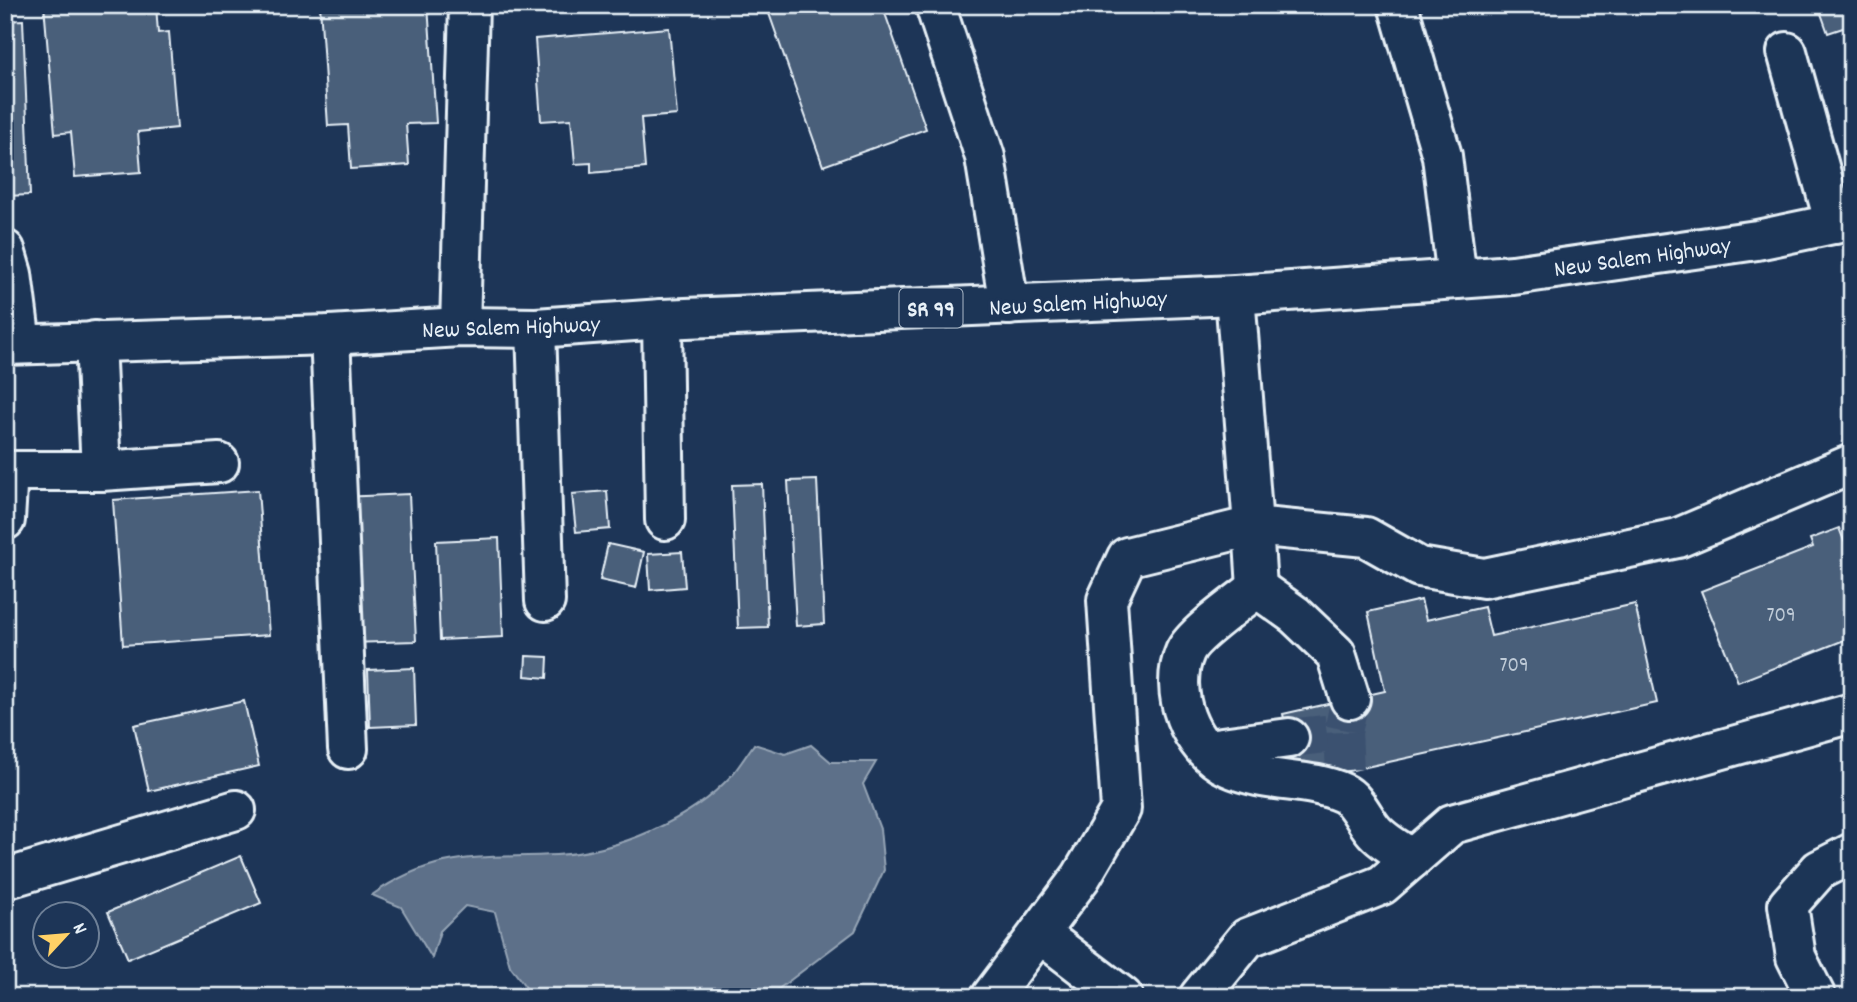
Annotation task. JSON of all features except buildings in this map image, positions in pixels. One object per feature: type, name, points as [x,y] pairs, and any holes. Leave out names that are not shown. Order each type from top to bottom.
[{"type":"main road","points":[[460,327],[469,5]]},
{"type":"main road","points":[[935,5],[985,157],[1009,305]]},
{"type":"main road","points":[[1398,5],[1442,156],[1457,279]]},
{"type":"main road","points":[[1787,52],[1843,222]]},
{"type":"main road","name":"New Salem Highway","points":[[13,345],[460,327],[537,328],[662,319],[1235,295],[1513,275],[1757,240],[1843,222]]},
{"type":"main road","points":[[5,250],[12,274],[13,345]]},
{"type":"main road","points":[[1235,295],[1257,588]]},
{"type":"main road","points":[[662,319],[665,520]]},
{"type":"main road","points":[[537,328],[545,601]]},
{"type":"main road","points":[[330,334],[348,749]]},
{"type":"main road","points":[[95,341],[101,471]]},
{"type":"main road","points":[[5,520],[8,471],[101,471],[219,463]]},
{"type":"main road","points":[[991,997],[1081,877],[1121,809],[1107,600],[1127,557],[1253,526],[1366,537],[1419,567],[1483,578],[1678,538],[1852,464]]},
{"type":"main road","points":[[1257,588],[1295,615],[1335,654],[1350,699]]},
{"type":"main road","points":[[1257,588],[1185,650],[1179,677],[1183,715],[1207,749],[1227,766],[1266,779],[1326,786],[1346,784],[1377,834],[1412,859]]},
{"type":"main road","points":[[1199,997],[1247,939],[1382,886],[1452,824],[1852,713]]},
{"type":"main road","points":[[1207,749],[1289,738]]},
{"type":"main road","points":[[5,879],[236,810]]},
{"type":"main road","points":[[1815,997],[1796,957],[1788,905],[1819,870],[1852,853]]},
{"type":"main road","points":[[1039,933],[1123,997]]},
{"type":"water","points":[[754,744],[785,754],[811,745],[831,762],[876,762],[863,784],[880,829],[884,870],[855,931],[768,997],[533,997],[510,966],[495,912],[465,906],[440,931],[432,958],[401,907],[372,895],[396,880],[439,863],[482,857],[579,853],[603,848],[652,831],[696,806],[715,791],[732,775]]},
{"type":"tunnel","points":[[1289,738],[1343,732],[1350,699]]},
{"type":"tunnel","points":[[1343,732],[1345,772]]}]
